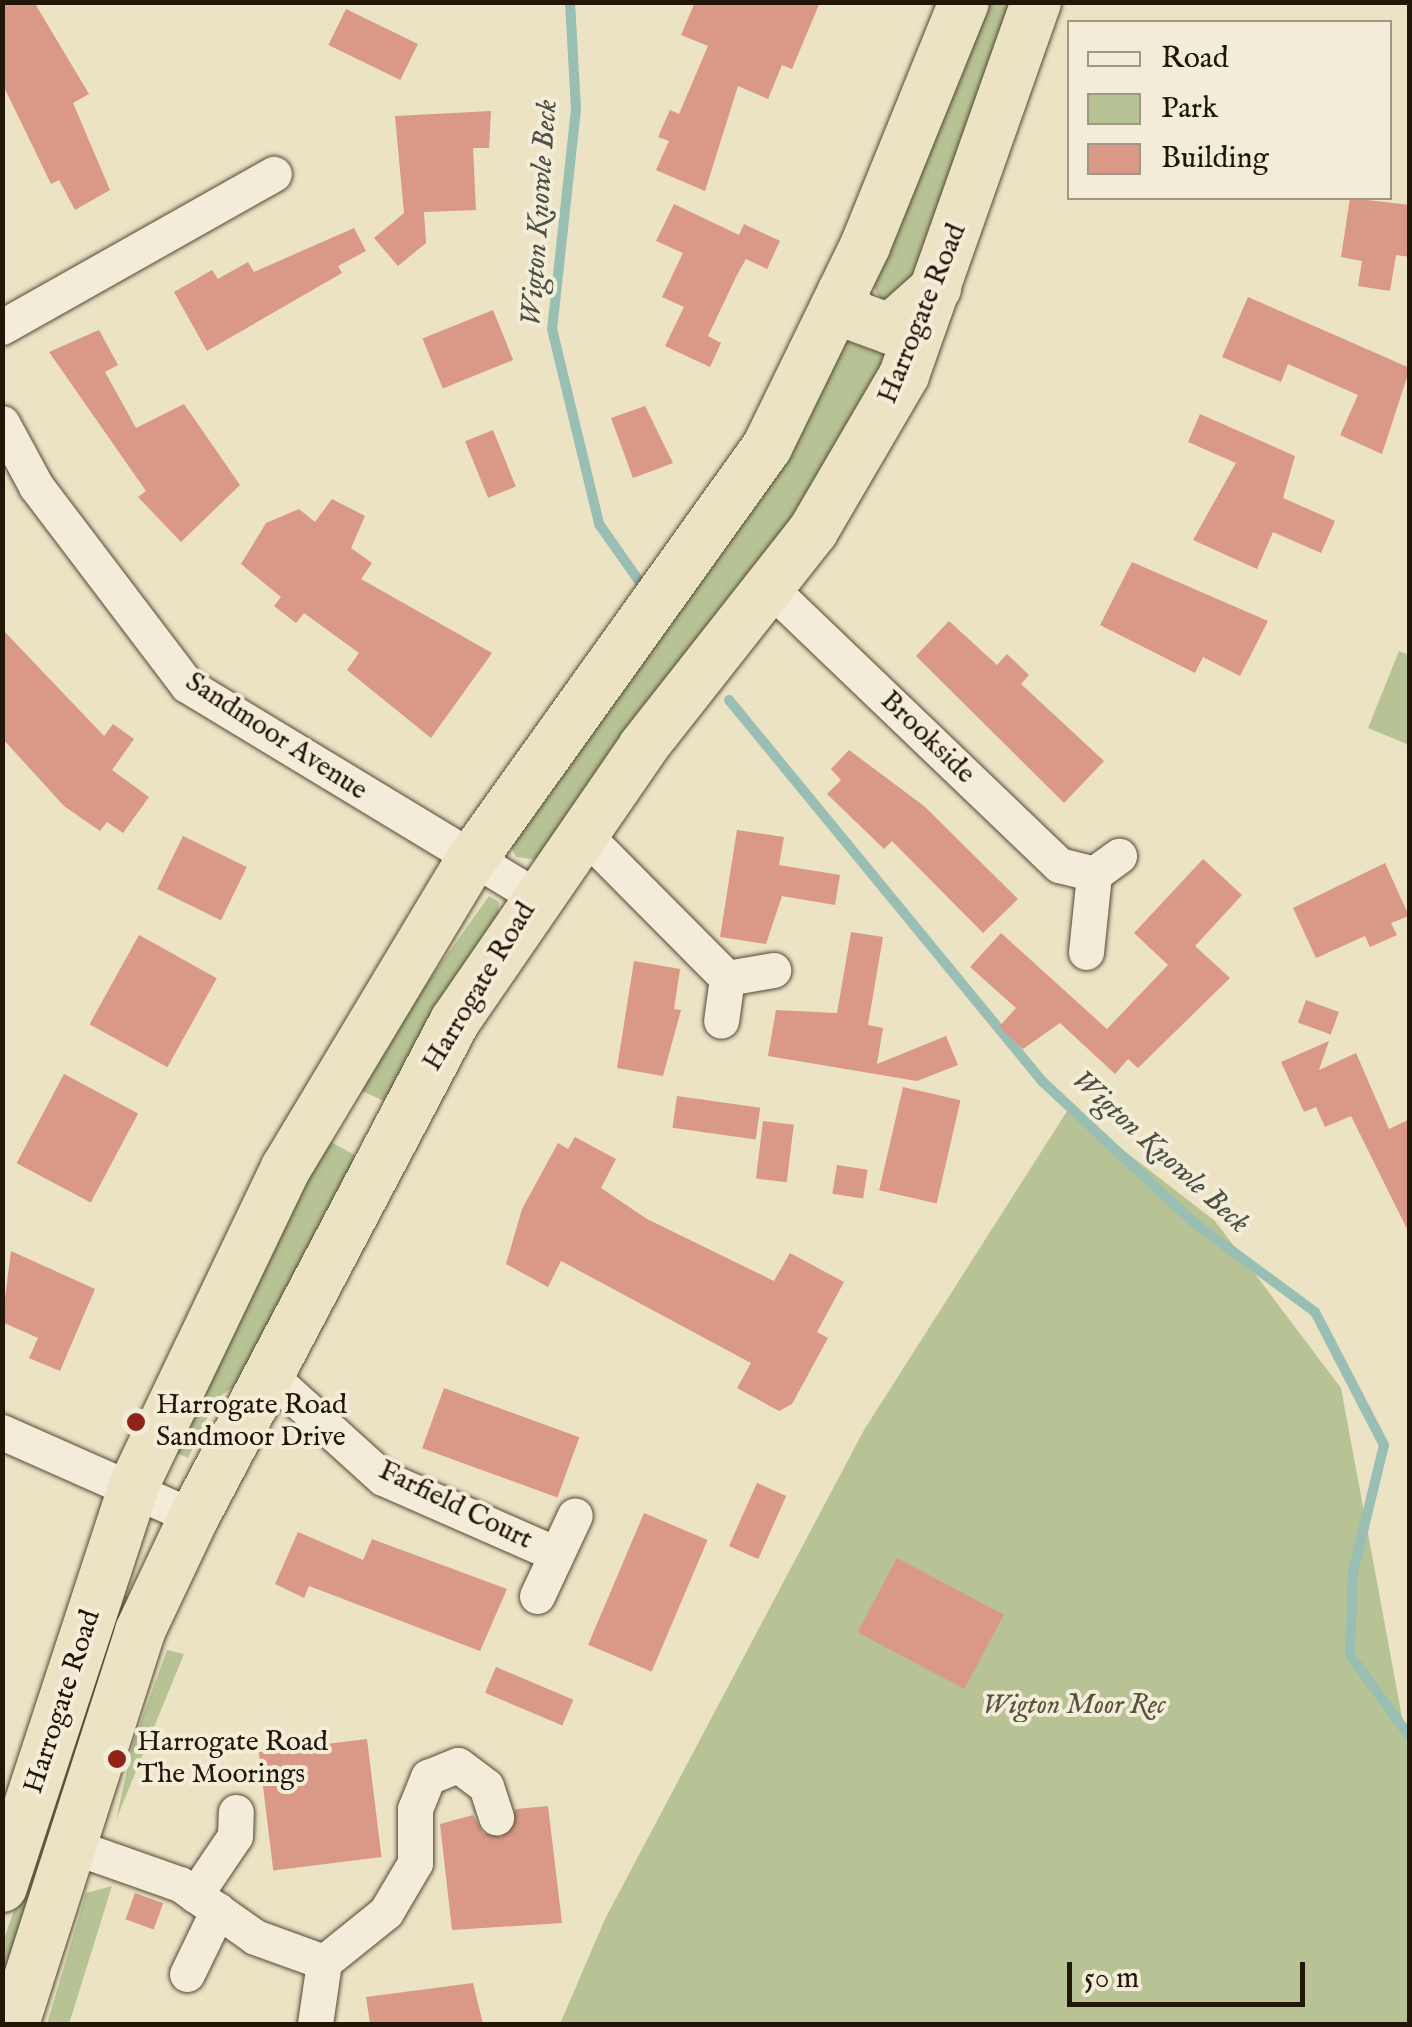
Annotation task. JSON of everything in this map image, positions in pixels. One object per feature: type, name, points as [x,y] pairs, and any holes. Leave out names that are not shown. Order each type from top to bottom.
[{"type":"highway","name":"Harrogate Road","points":[[2,1887],[134,1485],[286,1168],[472,859],[767,447],[842,293],[964,2]]},
{"type":"highway","name":"Harrogate Road","points":[[14,2024],[140,1630],[194,1517],[455,1021],[581,831],[769,587],[904,375],[1036,2]]},
{"type":"highway","points":[[842,293],[852,314],[890,329],[939,284]]},
{"type":"street","points":[[2,327],[274,174]]},
{"type":"street","name":"Sandmoor Avenue","points":[[2,423],[36,486],[186,686],[535,896]]},
{"type":"street","name":"Brookside","points":[[769,587],[1060,865],[1106,865],[1086,952]]},
{"type":"street","points":[[581,831],[727,978]]},
{"type":"street","points":[[727,978],[773,970]]},
{"type":"street","points":[[722,1021],[727,978]]},
{"type":"street","name":"Farfield Court","points":[[267,1373],[383,1478],[556,1554]]},
{"type":"street","points":[[2,1432],[134,1485],[194,1517]]},
{"type":"street","name":"Farfield Court","points":[[536,1596],[576,1515]]},
{"type":"street","points":[[316,2024],[344,1950],[398,1906],[415,1863],[415,1809],[428,1777],[458,1765],[486,1786],[496,1817]]},
{"type":"street","points":[[187,1974],[206,1902],[235,1836],[236,1812]]},
{"type":"street","points":[[69,1845],[206,1902],[256,1937],[344,1950]]},
{"type":"green space","points":[[986,3],[1013,3],[909,295],[881,299],[871,284]]},
{"type":"green space","points":[[841,339],[892,357],[836,464],[539,860],[516,857],[509,841],[762,498]]},
{"type":"green space","points":[[1399,651],[1409,655],[1409,745],[1368,728]]},
{"type":"green space","points":[[489,896],[499,902],[498,923],[391,1104],[353,1087]]},
{"type":"green space","name":"Wigton Moor Rec","points":[[1069,1108],[1215,1221],[1341,1388],[1409,1755],[1409,2024],[560,2024],[605,1919],[864,1430]]},
{"type":"green space","points":[[324,1138],[362,1159],[238,1384],[216,1399],[188,1458],[177,1453],[185,1419]]},
{"type":"green space","points":[[123,1595],[137,1599],[3,2012],[3,1942]]},
{"type":"green space","points":[[167,1650],[184,1654],[116,1820],[133,1743]]},
{"type":"green space","points":[[112,1886],[69,2024],[47,2024],[86,1893]]},
{"type":"building","points":[[2,2],[34,2],[89,94],[73,103],[110,190],[75,210],[59,180],[51,184],[2,83]]},
{"type":"building","points":[[695,2],[820,2],[792,69],[782,65],[768,99],[738,86],[705,191],[656,170],[669,141],[658,137],[670,110],[679,114],[708,46],[681,35]]},
{"type":"building","points":[[346,9],[418,44],[400,80],[328,45]]},
{"type":"building","points":[[491,111],[489,148],[473,148],[476,210],[424,212],[426,243],[398,266],[374,238],[404,213],[395,116]]},
{"type":"building","points":[[1350,200],[1410,205],[1410,257],[1396,255],[1390,291],[1358,286],[1362,261],[1341,257]]},
{"type":"building","points":[[674,204],[739,235],[744,224],[780,241],[767,269],[746,259],[737,275],[708,336],[721,343],[710,367],[665,346],[684,307],[662,297],[683,253],[656,241]]},
{"type":"building","points":[[354,228],[366,251],[338,266],[342,273],[207,351],[174,292],[212,270],[218,279],[248,262],[254,272]]},
{"type":"building","points":[[1248,297],[1410,368],[1382,454],[1340,435],[1358,395],[1288,364],[1281,382],[1222,357]]},
{"type":"building","points":[[493,310],[513,360],[443,389],[423,338]]},
{"type":"building","points":[[99,330],[118,365],[105,372],[136,428],[184,404],[240,485],[181,542],[138,497],[146,491],[49,352]]},
{"type":"building","points":[[645,406],[673,463],[633,478],[611,418]]},
{"type":"building","points":[[1200,414],[1295,456],[1283,498],[1335,521],[1321,553],[1273,532],[1257,569],[1193,540],[1236,463],[1188,442]]},
{"type":"building","points":[[493,430],[516,487],[488,498],[465,441]]},
{"type":"building","points":[[332,499],[365,516],[351,548],[372,563],[361,579],[492,653],[431,738],[347,670],[359,653],[304,613],[296,623],[274,606],[281,597],[241,564],[266,523],[299,509],[315,522]]},
{"type":"building","points":[[1132,562],[1268,621],[1240,676],[1203,657],[1195,673],[1100,625]]},
{"type":"building","points":[[949,621],[997,665],[1007,654],[1029,675],[1021,684],[1104,761],[1064,803],[916,656]]},
{"type":"building","points":[[2,629],[104,736],[113,724],[134,739],[112,770],[149,797],[123,833],[107,822],[100,831],[64,806],[2,738]]},
{"type":"building","points":[[849,750],[924,806],[1018,899],[983,933],[892,841],[884,849],[827,794],[841,780],[831,769]]},
{"type":"building","points":[[737,830],[784,837],[779,865],[840,875],[835,905],[782,896],[766,944],[720,937]]},
{"type":"building","points":[[183,836],[247,867],[221,920],[157,889]]},
{"type":"building","points":[[1203,859],[1242,895],[1195,946],[1230,978],[1138,1068],[1128,1059],[1115,1074],[1060,1023],[1023,1049],[999,1027],[1016,1008],[970,967],[1001,933],[1107,1029],[1168,965],[1134,933]]},
{"type":"building","points":[[1385,863],[1409,916],[1391,923],[1397,935],[1370,947],[1365,936],[1316,958],[1293,908]]},
{"type":"building","points":[[851,932],[883,937],[868,1025],[883,1028],[877,1064],[946,1036],[958,1065],[917,1081],[768,1056],[776,1010],[837,1013]]},
{"type":"building","points":[[139,935],[217,978],[167,1067],[90,1024]]},
{"type":"building","points":[[634,961],[680,969],[674,1009],[681,1010],[663,1076],[617,1068]]},
{"type":"building","points":[[1306,1000],[1339,1012],[1331,1035],[1298,1023]]},
{"type":"building","points":[[1329,1041],[1319,1070],[1356,1053],[1389,1129],[1410,1119],[1410,1235],[1351,1116],[1325,1127],[1316,1107],[1304,1112],[1281,1062]]},
{"type":"building","points":[[64,1074],[138,1113],[91,1203],[17,1163]]},
{"type":"building","points":[[903,1087],[960,1100],[937,1204],[879,1190]]},
{"type":"building","points":[[677,1096],[760,1108],[756,1139],[673,1128]]},
{"type":"building","points":[[763,1121],[794,1125],[787,1182],[756,1179]]},
{"type":"building","points":[[575,1137],[616,1159],[601,1188],[647,1219],[774,1281],[790,1253],[844,1282],[817,1332],[828,1338],[792,1404],[779,1411],[737,1388],[751,1363],[561,1261],[548,1287],[506,1264],[522,1209],[558,1143],[568,1149]]},
{"type":"building","points":[[837,1165],[868,1170],[863,1198],[832,1194]]},
{"type":"building","points":[[11,1251],[95,1289],[60,1371],[29,1358],[38,1338],[2,1322]]},
{"type":"building","points":[[444,1388],[579,1437],[557,1497],[422,1448]]},
{"type":"building","points":[[757,1483],[786,1496],[758,1559],[729,1546]]},
{"type":"building","points":[[644,1513],[708,1540],[652,1672],[588,1645]]},
{"type":"building","points":[[298,1532],[363,1560],[372,1539],[507,1589],[480,1651],[309,1586],[304,1598],[275,1584]]},
{"type":"building","points":[[897,1558],[1004,1615],[964,1689],[858,1632]]},
{"type":"building","points":[[496,1667],[573,1700],[562,1726],[485,1693]]},
{"type":"building","points":[[367,1739],[382,1857],[273,1870],[259,1752]]},
{"type":"building","points":[[548,1806],[562,1923],[452,1930],[440,1824],[473,1815],[483,1833],[502,1837],[516,1809]]},
{"type":"building","points":[[135,1893],[163,1903],[154,1930],[125,1919]]},
{"type":"building","points":[[473,1983],[483,2024],[370,2024],[366,1997]]},
{"type":"waterway","name":"Wigton Knowle Beck","points":[[570,2],[576,109],[552,329],[599,524],[644,588]]},
{"type":"waterway","name":"Wigton Knowle Beck","points":[[729,700],[1043,1082],[1193,1222],[1315,1312],[1384,1445],[1353,1572],[1350,1655],[1410,1737]]},
{"type":"place","name":"Harrogate Road Sandmoor Drive","points":[[136,1422]]},
{"type":"place","name":"Harrogate Road The Moorings","points":[[117,1759]]}]
